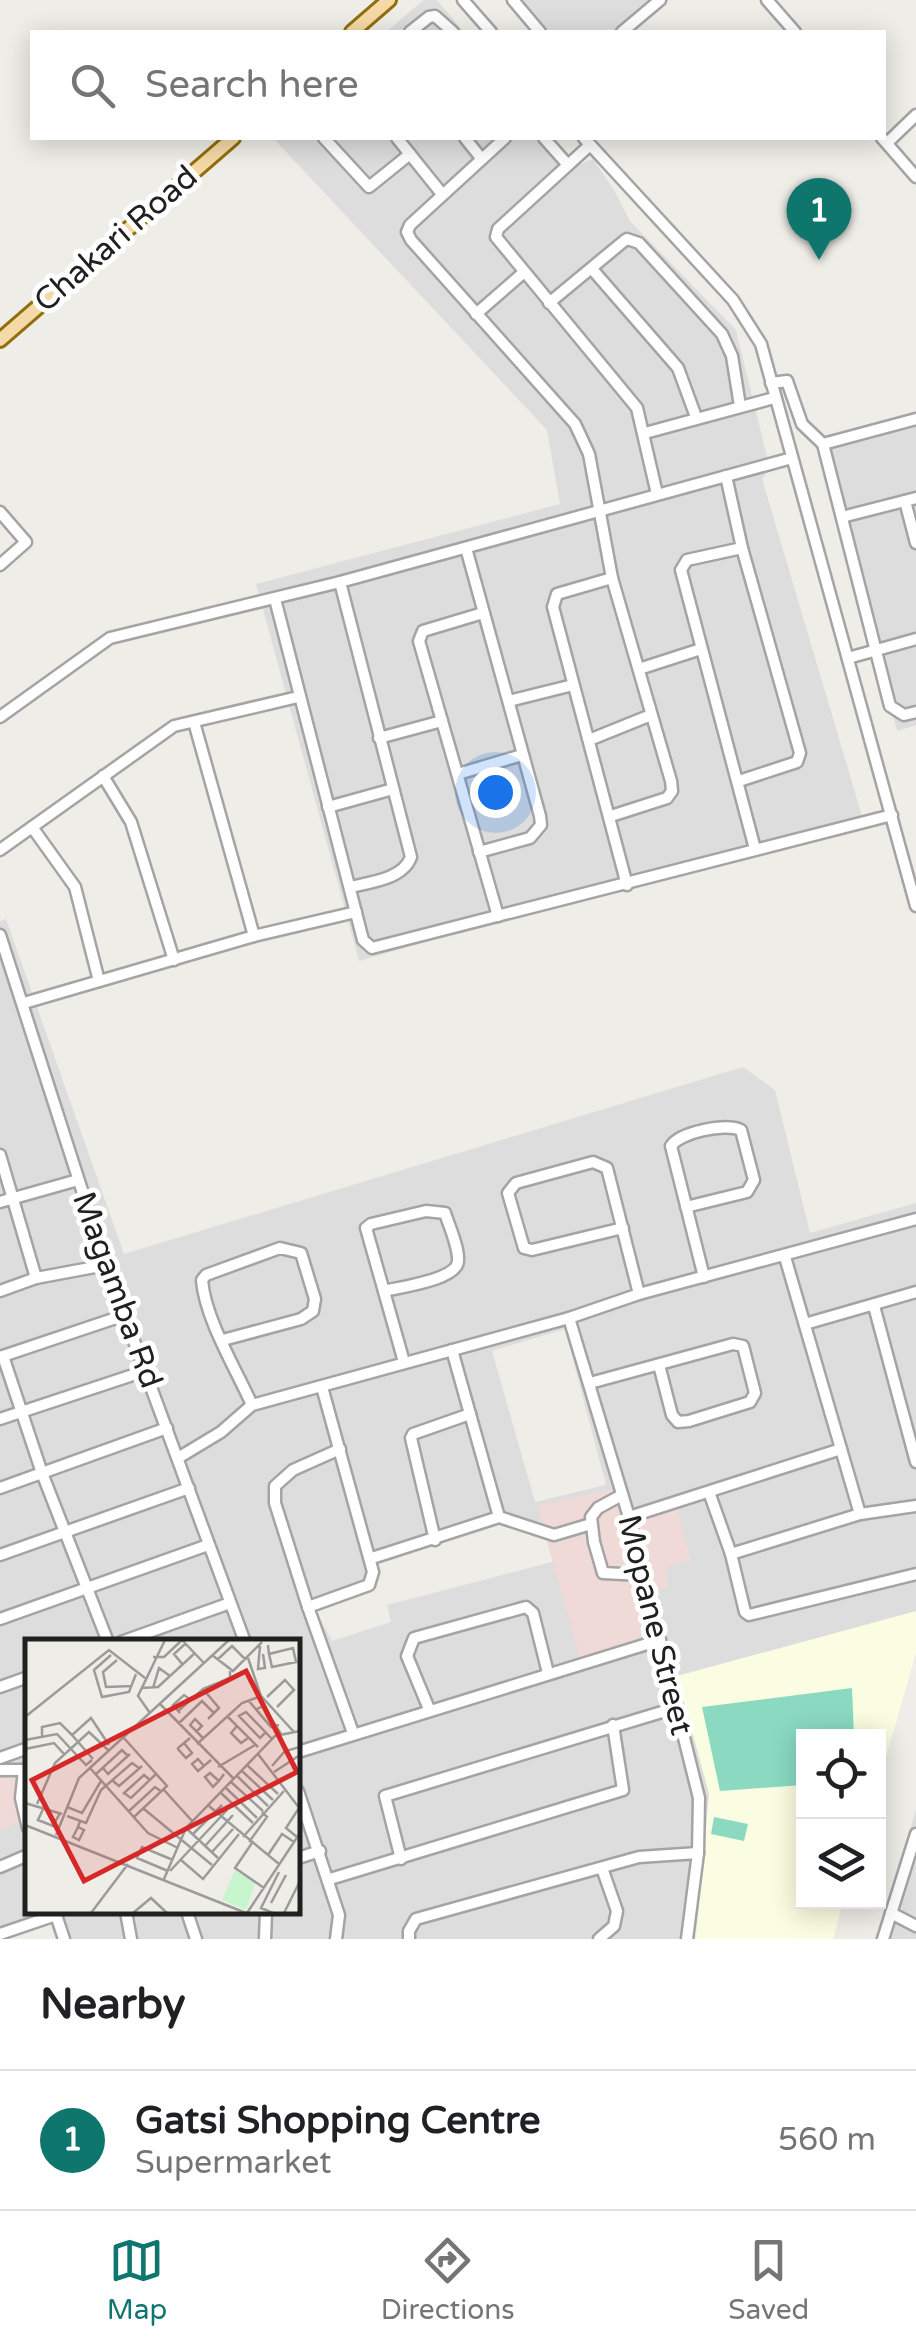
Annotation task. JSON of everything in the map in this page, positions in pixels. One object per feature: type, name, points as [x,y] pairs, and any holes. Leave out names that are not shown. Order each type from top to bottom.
[{"type":"main road","points":[[354,30],[389,0]]},
{"type":"main road","name":"Chakari Road","points":[[0,340],[231,140]]},
{"type":"street","points":[[463,0],[489,30]]},
{"type":"street","points":[[514,0],[538,30]]},
{"type":"street","points":[[624,30],[660,0]]},
{"type":"street","points":[[768,0],[793,30]]},
{"type":"street","points":[[412,30],[429,16],[435,16],[451,30]]},
{"type":"street","points":[[886,139],[916,115]]},
{"type":"street","points":[[326,140],[369,186],[410,154]]},
{"type":"street","points":[[399,140],[442,194]]},
{"type":"street","points":[[467,140],[481,158]]},
{"type":"street","points":[[503,140],[410,225],[408,232],[575,424],[589,454],[612,578],[672,790],[667,798],[611,816]]},
{"type":"street","points":[[546,140],[568,165]]},
{"type":"street","points":[[885,140],[916,177]]},
{"type":"street","points":[[657,494],[642,418],[629,395],[498,242],[498,229],[568,165],[587,141],[732,300],[761,344],[916,906]]},
{"type":"street","points":[[549,303],[627,238],[639,243],[722,334],[732,356],[740,406]]},
{"type":"street","points":[[592,269],[678,368],[696,417]]},
{"type":"street","points":[[476,314],[523,273]]},
{"type":"street","points":[[771,383],[787,381],[802,424],[823,444],[890,706],[898,714],[916,712]]},
{"type":"street","points":[[646,433],[774,398]]},
{"type":"street","points":[[823,444],[916,419]]},
{"type":"street","points":[[0,717],[110,638],[274,600],[792,458]]},
{"type":"street","points":[[726,476],[742,548],[800,753],[797,762],[739,781]]},
{"type":"street","points":[[842,517],[910,500],[916,543]]},
{"type":"street","points":[[0,512],[26,542],[0,565]]},
{"type":"street","points":[[466,548],[510,700],[540,825],[530,838],[479,852]]},
{"type":"street","points":[[742,548],[682,564],[755,849]]},
{"type":"street","points":[[612,578],[557,594],[553,599],[627,885]]},
{"type":"street","points":[[340,582],[410,857],[398,874],[350,888]]},
{"type":"street","points":[[274,600],[363,940],[372,948],[892,815]]},
{"type":"street","points":[[482,614],[423,631],[420,641],[498,916]]},
{"type":"street","points":[[848,658],[916,638]]},
{"type":"street","points":[[639,669],[702,650]]},
{"type":"street","points":[[510,700],[573,686]]},
{"type":"street","points":[[0,850],[174,726],[298,697]]},
{"type":"street","points":[[589,740],[651,715]]},
{"type":"street","points":[[380,738],[442,721]]},
{"type":"street","points":[[194,722],[254,936]]},
{"type":"street","points":[[458,774],[522,755]]},
{"type":"street","points":[[103,776],[131,822],[174,960]]},
{"type":"street","points":[[328,806],[392,789]]},
{"type":"street","points":[[32,827],[75,887],[99,981]]},
{"type":"street","points":[[24,1003],[254,936],[356,912]]},
{"type":"street","name":"Magamba Rd","points":[[0,935],[106,1265],[243,1639]]},
{"type":"street","points":[[686,1208],[747,1192],[752,1185],[741,1130],[731,1126],[673,1141],[671,1146],[686,1208],[704,1277]]},
{"type":"street","points":[[0,1155],[36,1278]]},
{"type":"street","points":[[623,1228],[532,1250],[524,1248],[508,1192],[516,1183],[600,1163],[606,1168],[623,1228],[639,1294]]},
{"type":"street","points":[[0,1202],[78,1180]]},
{"type":"street","points":[[384,1291],[446,1276],[455,1269],[458,1260],[445,1212],[426,1211],[366,1228],[404,1362]]},
{"type":"street","points":[[178,1458],[221,1432],[252,1405],[916,1219]]},
{"type":"street","points":[[222,1340],[314,1312],[315,1299],[301,1254],[280,1248],[206,1275],[202,1280],[222,1340],[252,1405]]},
{"type":"street","points":[[785,1257],[860,1514]]},
{"type":"street","points":[[0,1291],[36,1278],[106,1265]]},
{"type":"street","points":[[806,1324],[916,1292]]},
{"type":"street","points":[[874,1306],[912,1433],[916,1462]]},
{"type":"street","points":[[107,1639],[2,1357],[125,1315]]},
{"type":"street","name":"Mopane Street","points":[[569,1318],[629,1516],[699,1798],[698,1853],[687,1939]]},
{"type":"street","points":[[590,1383],[720,1346],[743,1346],[755,1392],[750,1402],[678,1422],[672,1415],[659,1365]]},
{"type":"street","points":[[452,1350],[498,1517]]},
{"type":"street","points":[[0,1419],[145,1371]]},
{"type":"street","points":[[308,1606],[369,1584],[373,1578],[372,1558],[322,1387]]},
{"type":"street","points":[[435,1540],[411,1438],[470,1414]]},
{"type":"street","points":[[0,1488],[167,1428]]},
{"type":"street","points":[[340,1449],[292,1470],[275,1486],[275,1503],[352,1733]]},
{"type":"street","points":[[629,1516],[841,1450]]},
{"type":"street","points":[[0,1555],[189,1488]]},
{"type":"street","points":[[709,1492],[749,1615],[916,1574]]},
{"type":"street","points":[[622,1494],[598,1508],[591,1524],[603,1572],[642,1575]]},
{"type":"street","points":[[731,1554],[860,1514],[916,1506]]},
{"type":"street","points":[[372,1558],[498,1517],[554,1535],[591,1524]]},
{"type":"street","points":[[0,1619],[208,1545]]},
{"type":"street","points":[[128,1639],[230,1603]]},
{"type":"street","points":[[428,1709],[407,1656],[414,1638],[526,1608],[533,1613],[548,1673]]},
{"type":"street","points":[[300,1751],[660,1640]]},
{"type":"street","points":[[0,1687],[25,1677]]},
{"type":"street","points":[[401,1859],[385,1796],[676,1708]]},
{"type":"street","points":[[330,1880],[623,1790],[613,1726]]},
{"type":"street","points":[[0,1758],[25,1749]]},
{"type":"street","points":[[25,1776],[21,1798],[25,1815]]},
{"type":"street","points":[[300,1796],[339,1915],[336,1939]]},
{"type":"street","points":[[883,1939],[916,1834]]},
{"type":"street","points":[[300,1857],[320,1851]]},
{"type":"street","points":[[409,1939],[416,1919],[639,1858],[698,1853]]},
{"type":"street","points":[[0,1867],[25,1856]]},
{"type":"street","points":[[600,1939],[614,1926],[617,1911],[602,1868]]},
{"type":"street","points":[[891,1913],[916,1926]]},
{"type":"street","points":[[0,1934],[53,1914]]},
{"type":"street","points":[[56,1914],[64,1939]]},
{"type":"street","points":[[126,1914],[131,1939]]},
{"type":"street","points":[[188,1914],[196,1939]]},
{"type":"street","points":[[265,1939],[266,1914]]},
{"type":"shaded area","points":[[424,0],[437,0],[462,30],[388,30]]},
{"type":"shaded area","points":[[506,0],[669,0],[633,30],[530,30]]},
{"type":"shaded area","points":[[275,140],[554,140],[576,166],[593,159],[630,221],[736,330],[770,469],[762,479],[862,816],[359,961],[256,584],[560,504],[547,430]]},
{"type":"shaded area","points":[[916,412],[916,725],[897,731],[823,436]]},
{"type":"shaded area","points":[[6,919],[124,1254],[743,1067],[775,1090],[810,1233],[916,1203],[916,1613],[716,1782],[694,1939],[56,1939],[49,1921],[0,1937],[0,921]],"holes":[[[565,1329],[606,1485],[535,1502],[492,1351]],[[493,1522],[555,1542],[552,1562],[387,1605],[391,1622],[332,1641],[315,1610],[371,1587],[371,1565]]]},
{"type":"shaded area","points":[[612,1489],[623,1522],[676,1506],[691,1560],[667,1567],[668,1587],[642,1597],[653,1637],[580,1658],[537,1506]]},
{"type":"shaded area","points":[[916,1611],[916,1653],[886,1757],[886,1729],[796,1729],[796,1909],[841,1909],[833,1939],[696,1939],[709,1794],[677,1676]]},
{"type":"shaded area","points":[[21,1775],[20,1822],[0,1830],[0,1776]]},
{"type":"shaded area","points":[[916,1810],[916,1939],[875,1939]]},
{"type":"green space","points":[[852,1688],[854,1729],[796,1729],[796,1786],[720,1791],[702,1707]]},
{"type":"green space","points":[[714,1817],[748,1824],[744,1841],[711,1834]]},
{"type":"place","name":"Gatsi Shopping Centre","points":[[819,260]]}]
